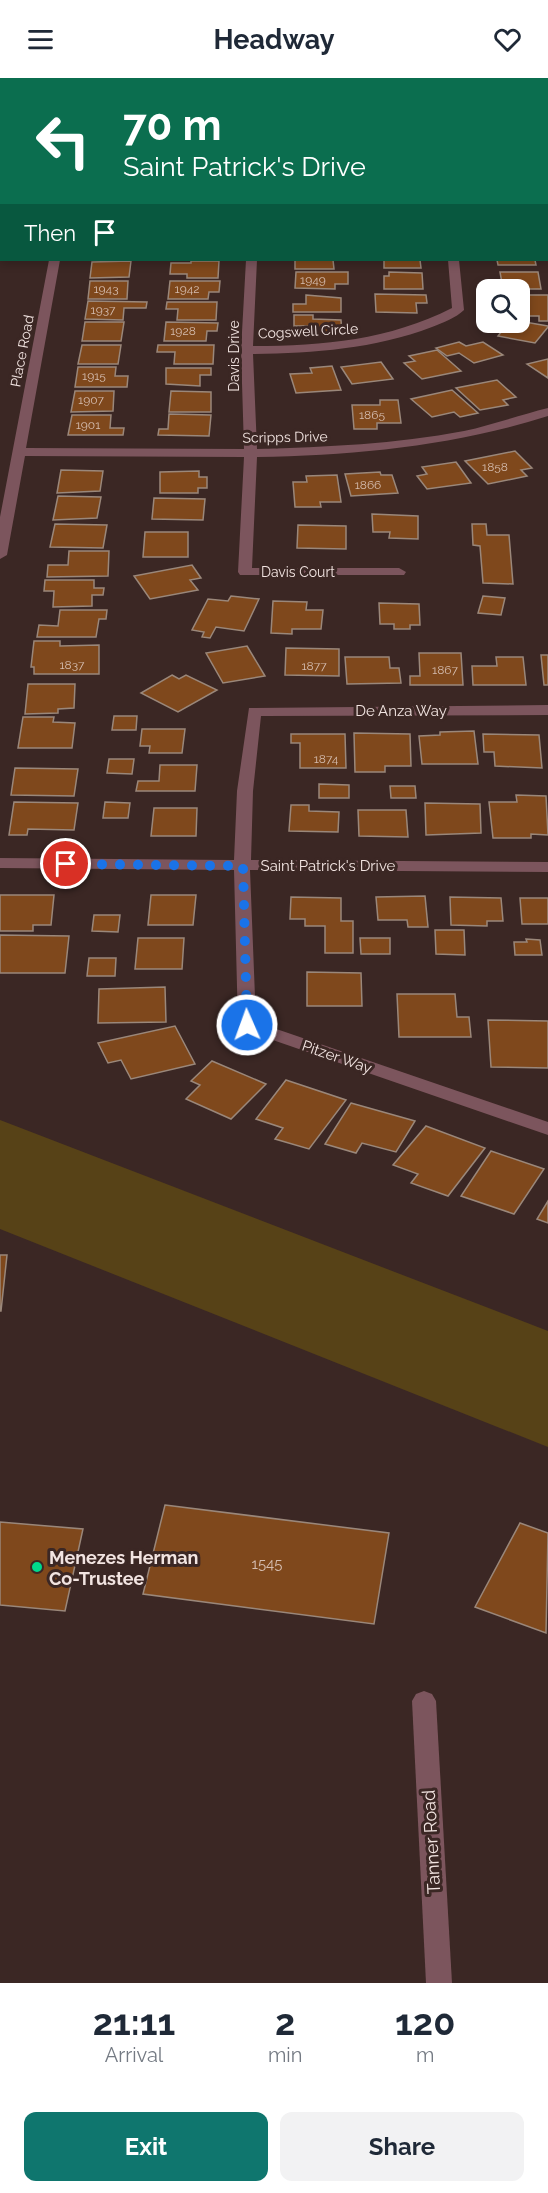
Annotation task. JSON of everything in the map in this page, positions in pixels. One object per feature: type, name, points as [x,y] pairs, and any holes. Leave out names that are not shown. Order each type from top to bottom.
[{"type":"street","name":"Place Road","points":[[0,555],[54,261]]},
{"type":"street","name":"Davis Drive","points":[[251,261],[247,350],[251,453]]},
{"type":"street","name":"Cogswell Circle","points":[[247,350],[303,350],[367,343],[408,333],[438,321],[458,310],[453,261]]},
{"type":"street","name":"Scripps Drive","points":[[18,452],[348,451],[424,443],[489,430],[548,412]]},
{"type":"street","name":"Davis Court","points":[[251,453],[245,572],[399,572]]},
{"type":"street","name":"De Anza Way","points":[[254,711],[548,710]]},
{"type":"street","name":"Pitzer Way","points":[[254,711],[245,790],[243,866],[247,1025],[548,1129]]},
{"type":"street","name":"Saint Patrick's Drive","points":[[0,863],[548,867]]},
{"type":"street","name":"Tanner Road","points":[[423,1701],[439,1983]]},
{"type":"shaded area","points":[[0,1120],[548,1331],[548,1447],[0,1229]]},
{"type":"building","points":[[131,261],[129,277],[90,278],[92,262]]},
{"type":"building","points":[[191,261],[219,261],[218,278],[187,278],[187,274],[170,274],[171,263],[191,263]]},
{"type":"building","points":[[295,261],[333,261],[334,269],[295,269]]},
{"type":"building","points":[[384,261],[420,261],[421,268],[384,268]]},
{"type":"building","points":[[497,261],[535,261],[536,265],[498,265]]},
{"type":"building","points":[[296,272],[348,272],[348,284],[335,284],[335,289],[295,288]]},
{"type":"building","points":[[389,272],[422,273],[423,289],[384,289],[384,276],[389,276]]},
{"type":"building","points":[[500,272],[538,272],[541,289],[530,289],[530,279],[501,279]]},
{"type":"building","points":[[90,281],[128,281],[127,299],[88,299]]},
{"type":"building","points":[[170,281],[220,281],[219,292],[209,292],[208,299],[168,299]]},
{"type":"building","points":[[375,294],[426,295],[427,303],[416,303],[417,313],[376,312]]},
{"type":"building","points":[[306,295],[341,298],[341,312],[293,312],[293,304],[306,304]]},
{"type":"building","points":[[530,295],[548,295],[548,321],[539,321],[539,316],[530,316]]},
{"type":"building","points":[[88,301],[147,302],[146,308],[124,308],[123,320],[85,319]]},
{"type":"building","points":[[167,302],[217,302],[216,320],[177,320],[178,309],[166,309]]},
{"type":"building","points":[[294,315],[313,315],[313,319],[341,320],[342,334],[307,334],[307,326],[294,326]]},
{"type":"building","points":[[85,322],[124,322],[121,341],[82,341]]},
{"type":"building","points":[[166,322],[218,323],[217,331],[207,331],[206,341],[164,341]]},
{"type":"building","points":[[530,323],[548,326],[535,343],[498,336],[500,333],[530,333]]},
{"type":"building","points":[[459,342],[466,346],[483,342],[503,355],[474,363],[459,353],[447,356],[436,348]]},
{"type":"building","points":[[82,345],[121,345],[118,364],[78,364]]},
{"type":"building","points":[[158,345],[214,345],[213,364],[174,364],[175,352],[157,352]]},
{"type":"building","points":[[437,350],[461,371],[422,379],[404,363],[415,361],[409,356]]},
{"type":"building","points":[[548,359],[548,378],[527,364]]},
{"type":"building","points":[[381,362],[393,379],[352,384],[341,367]]},
{"type":"building","points":[[332,366],[341,390],[296,393],[290,374],[312,373],[310,368]]},
{"type":"building","points":[[78,367],[116,367],[115,376],[128,376],[127,387],[75,387]]},
{"type":"building","points":[[166,368],[211,368],[211,375],[200,375],[200,386],[166,384]]},
{"type":"building","points":[[497,380],[516,397],[503,400],[508,405],[480,410],[456,388]]},
{"type":"building","points":[[452,390],[478,413],[460,417],[454,412],[432,417],[411,399]]},
{"type":"building","points":[[75,391],[114,391],[113,411],[71,412]]},
{"type":"building","points":[[171,391],[211,392],[211,412],[169,412]]},
{"type":"building","points":[[380,400],[398,400],[401,423],[377,423],[377,429],[354,429],[352,405],[380,405]]},
{"type":"building","points":[[169,414],[211,415],[209,436],[158,435],[159,429],[168,429]]},
{"type":"building","points":[[72,415],[111,415],[110,428],[124,428],[123,435],[68,435]]},
{"type":"building","points":[[515,451],[532,468],[521,470],[527,476],[488,484],[465,461]]},
{"type":"building","points":[[456,462],[471,483],[427,489],[417,476],[427,474],[422,467]]},
{"type":"building","points":[[61,470],[103,471],[100,491],[57,493]]},
{"type":"building","points":[[199,471],[199,477],[207,477],[207,488],[198,488],[198,493],[160,493],[160,472]]},
{"type":"building","points":[[380,472],[381,475],[392,475],[398,493],[351,496],[345,474]]},
{"type":"building","points":[[337,475],[341,502],[320,502],[321,507],[295,507],[293,482],[307,482],[306,476]]},
{"type":"building","points":[[58,496],[101,497],[97,518],[53,520]]},
{"type":"building","points":[[154,498],[205,499],[203,520],[152,519]]},
{"type":"building","points":[[372,514],[418,516],[418,539],[389,538],[390,532],[373,532]]},
{"type":"building","points":[[55,524],[107,525],[103,548],[50,547]]},
{"type":"building","points":[[472,524],[486,524],[487,535],[509,535],[513,584],[483,583],[480,546],[473,545]]},
{"type":"building","points":[[298,525],[346,526],[346,549],[297,548]]},
{"type":"building","points":[[145,532],[188,532],[188,557],[143,557]]},
{"type":"building","points":[[69,551],[109,551],[108,576],[47,577],[48,565],[68,565]]},
{"type":"building","points":[[192,565],[201,578],[190,580],[198,590],[150,599],[134,576]]},
{"type":"building","points":[[45,580],[94,580],[94,588],[104,588],[103,595],[92,595],[92,606],[53,607],[54,591],[44,591]]},
{"type":"building","points":[[231,596],[259,599],[244,631],[216,627],[210,638],[202,637],[204,632],[192,630],[208,599],[228,601]]},
{"type":"building","points":[[483,596],[505,598],[501,615],[478,613]]},
{"type":"building","points":[[273,601],[307,602],[306,610],[323,610],[321,629],[292,629],[292,634],[271,633]]},
{"type":"building","points":[[379,603],[419,604],[420,625],[410,625],[410,629],[394,629],[394,624],[380,624]]},
{"type":"building","points":[[60,610],[107,610],[106,619],[99,619],[96,637],[37,637],[39,625],[58,626]]},
{"type":"building","points":[[34,641],[60,641],[60,646],[99,645],[99,674],[34,674],[34,667],[31,667]]},
{"type":"building","points":[[247,646],[265,676],[223,683],[206,653]]},
{"type":"building","points":[[286,648],[339,649],[339,676],[285,675]]},
{"type":"building","points":[[419,653],[461,653],[463,685],[410,685],[410,676],[420,676]]},
{"type":"building","points":[[541,655],[548,655],[548,685],[544,685]]},
{"type":"building","points":[[345,657],[389,657],[390,668],[399,668],[401,683],[347,684]]},
{"type":"building","points":[[496,657],[523,657],[526,685],[473,685],[472,666],[497,666]]},
{"type":"building","points":[[172,675],[179,679],[186,675],[217,690],[178,712],[141,693]]},
{"type":"building","points":[[28,684],[75,684],[74,708],[58,709],[58,713],[25,714]]},
{"type":"building","points":[[114,716],[137,716],[136,730],[112,730]]},
{"type":"building","points":[[23,717],[54,717],[53,722],[75,723],[72,748],[18,748]]},
{"type":"building","points":[[142,729],[185,729],[182,753],[149,753],[150,746],[140,746]]},
{"type":"building","points":[[474,731],[478,764],[422,764],[419,736],[440,735],[440,732]]},
{"type":"building","points":[[354,733],[410,734],[411,766],[385,766],[385,772],[355,772]]},
{"type":"building","points":[[291,734],[345,734],[346,768],[300,768],[300,743],[291,743]]},
{"type":"building","points":[[483,734],[539,735],[542,768],[495,766],[494,752],[484,752]]},
{"type":"building","points":[[109,759],[134,759],[132,774],[107,773]]},
{"type":"building","points":[[160,765],[197,765],[195,791],[136,791],[138,781],[159,781]]},
{"type":"building","points":[[15,768],[78,769],[74,796],[11,795]]},
{"type":"building","points":[[319,784],[349,785],[349,798],[319,798]]},
{"type":"building","points":[[390,786],[415,786],[416,798],[391,798]]},
{"type":"building","points":[[516,795],[546,796],[548,835],[531,834],[531,838],[493,838],[489,802],[517,802]]},
{"type":"building","points":[[14,802],[78,803],[74,830],[28,829],[27,835],[9,835]]},
{"type":"building","points":[[105,802],[130,803],[128,818],[103,818]]},
{"type":"building","points":[[425,803],[480,804],[481,833],[426,835]]},
{"type":"building","points":[[291,805],[309,805],[309,811],[339,812],[338,832],[289,831]]},
{"type":"building","points":[[154,808],[197,808],[196,836],[151,836]]},
{"type":"building","points":[[358,810],[406,810],[408,837],[359,836]]},
{"type":"building","points":[[0,895],[54,895],[51,925],[33,925],[33,931],[0,931]]},
{"type":"building","points":[[151,895],[196,895],[193,925],[148,925]]},
{"type":"building","points":[[425,896],[428,927],[408,927],[407,920],[378,920],[376,897]]},
{"type":"building","points":[[291,897],[341,898],[341,921],[353,921],[353,953],[325,953],[325,926],[305,926],[305,919],[290,919]]},
{"type":"building","points":[[450,897],[501,898],[503,921],[487,921],[487,926],[451,925]]},
{"type":"building","points":[[520,898],[548,898],[548,924],[522,924]]},
{"type":"building","points":[[94,915],[120,915],[118,932],[92,931]]},
{"type":"building","points":[[435,930],[464,930],[465,955],[436,954]]},
{"type":"building","points":[[0,935],[69,936],[65,973],[0,973]]},
{"type":"building","points":[[138,938],[184,938],[182,969],[135,969]]},
{"type":"building","points":[[360,938],[390,938],[390,954],[361,954]]},
{"type":"building","points":[[526,939],[540,940],[542,955],[515,955],[514,942],[527,942]]},
{"type":"building","points":[[89,958],[116,958],[115,976],[87,976]]},
{"type":"building","points":[[307,972],[361,973],[362,1006],[307,1006]]},
{"type":"building","points":[[165,987],[166,1022],[98,1023],[99,989]]},
{"type":"building","points":[[397,994],[455,994],[457,1017],[469,1017],[471,1037],[399,1037]]},
{"type":"building","points":[[488,1020],[548,1021],[548,1068],[491,1067]]},
{"type":"building","points":[[175,1026],[195,1064],[131,1079],[121,1060],[108,1063],[98,1043]]},
{"type":"building","points":[[212,1061],[266,1084],[231,1119],[186,1099],[200,1085],[191,1081]]},
{"type":"building","points":[[286,1080],[346,1100],[309,1149],[275,1139],[283,1128],[256,1119]]},
{"type":"building","points":[[351,1103],[415,1121],[396,1152],[362,1143],[356,1153],[325,1144]]},
{"type":"building","points":[[426,1126],[485,1148],[448,1196],[411,1183],[418,1174],[393,1165]]},
{"type":"building","points":[[491,1151],[544,1169],[514,1214],[461,1196]]},
{"type":"building","points":[[548,1201],[548,1223],[537,1219]]},
{"type":"building","points":[[0,1255],[7,1255],[1,1311],[0,1311]]},
{"type":"building","points":[[165,1505],[389,1533],[374,1624],[143,1594]]},
{"type":"building","name":"Menezes Herman Co-Trustee","points":[[0,1522],[83,1529],[65,1611],[0,1605]]},
{"type":"building","points":[[520,1523],[548,1533],[546,1633],[475,1607]]},
{"type":"place","name":"Menezes Herman Co-Trustee","points":[[37,1567]]},
{"type":"route","points":[[66,864],[243,866],[247,1025]]}]
